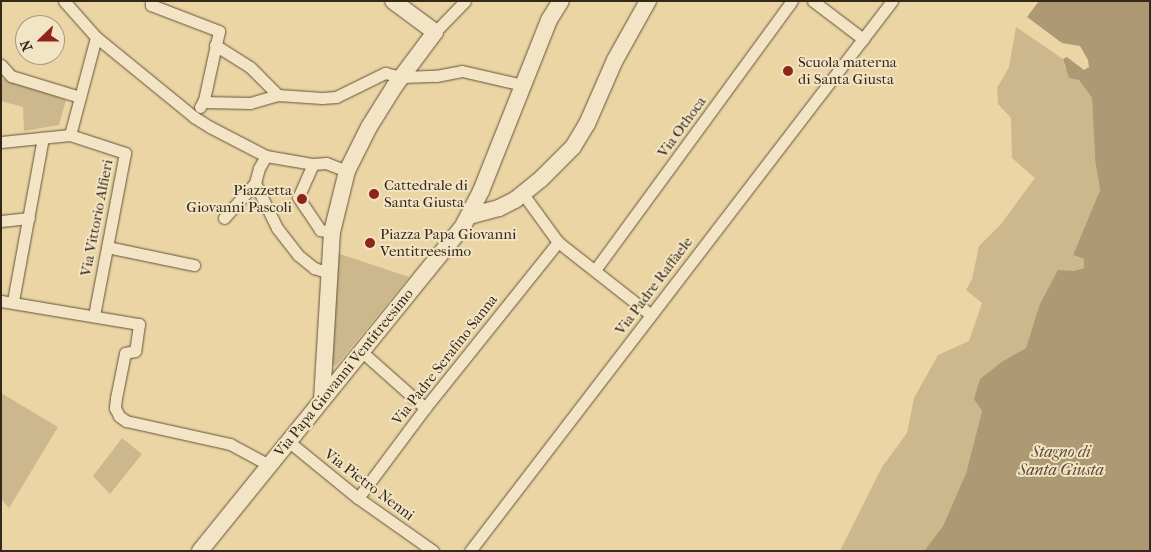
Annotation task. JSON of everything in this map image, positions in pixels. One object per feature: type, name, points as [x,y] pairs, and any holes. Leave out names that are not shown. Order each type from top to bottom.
[{"type":"main road","points":[[322,400],[332,232],[346,171],[369,127],[401,77],[435,32],[393,1]]},
{"type":"main road","name":"Via Papa Giovanni Ventitreesimo","points":[[200,551],[462,228],[481,191],[549,20],[561,1]]},
{"type":"main road","points":[[469,216],[499,208],[523,194],[572,147],[587,124],[615,60],[648,1]]},
{"type":"main road","points":[[481,191],[485,201],[499,208]]},
{"type":"street","points":[[64,1],[96,37],[194,117],[266,156],[313,164],[326,163],[346,171]]},
{"type":"street","points":[[151,1],[151,5],[219,31],[204,102],[194,117]]},
{"type":"street","points":[[435,32],[464,1]]},
{"type":"street","name":"Via Othoca","points":[[595,270],[792,1]]},
{"type":"street","points":[[812,1],[863,39]]},
{"type":"street","name":"Via Padre Raffaele","points":[[470,551],[892,1]]},
{"type":"street","points":[[1,142],[70,135],[96,37]]},
{"type":"street","points":[[216,45],[250,67],[278,95]]},
{"type":"street","points":[[1,66],[10,76],[80,97]]},
{"type":"street","points":[[204,102],[250,103],[278,95],[336,97],[385,73],[401,77],[436,76],[462,70],[523,85]]},
{"type":"street","name":"Via Vittorio Alfieri","points":[[70,135],[125,153],[94,316]]},
{"type":"street","points":[[13,302],[44,138]]},
{"type":"street","points":[[224,218],[255,184],[259,168],[266,156]]},
{"type":"street","points":[[313,164],[298,197],[320,230],[332,232]]},
{"type":"street","points":[[255,184],[277,228],[298,255],[314,268],[330,273]]},
{"type":"street","points":[[523,194],[558,242],[651,315]]},
{"type":"street","points":[[1,221],[29,218]]},
{"type":"street","name":"Via Padre Serafino Sanna","points":[[358,498],[425,408],[558,242]]},
{"type":"street","points":[[107,248],[194,265]]},
{"type":"street","points":[[1,301],[138,324],[135,351],[125,353],[115,408],[119,416],[126,421],[230,444],[269,465]]},
{"type":"street","points":[[362,351],[425,408]]},
{"type":"street","name":"Via Pietro Nenni","points":[[288,441],[358,498],[433,551]]},
{"type":"shaded area","points":[[1016,27],[1063,59],[1065,68],[1079,80],[1092,98],[1095,160],[1100,190],[1073,255],[1084,259],[1084,268],[1074,271],[1039,306],[1026,348],[1003,361],[982,411],[966,473],[943,526],[924,551],[840,551],[882,467],[907,433],[914,398],[938,355],[969,341],[982,303],[966,290],[972,279],[979,246],[1001,224],[1035,178],[1012,158],[1011,118],[998,104],[997,88],[1009,67]]},
{"type":"shaded area","points":[[1,78],[66,100],[59,125],[24,131],[23,107],[1,101]]},
{"type":"shaded area","points":[[337,253],[409,277],[336,366],[329,364]]},
{"type":"shaded area","points":[[1,393],[58,427],[9,508],[1,499]]},
{"type":"shaded area","points":[[122,438],[142,454],[110,494],[93,476]]},
{"type":"water","name":"Stagno di Santa Giusta","points":[[1039,1],[1150,1],[1150,551],[924,551],[943,526],[966,473],[982,411],[974,399],[980,379],[1003,361],[1026,348],[1039,306],[1058,270],[1074,271],[1084,268],[1084,259],[1073,255],[1100,190],[1095,160],[1092,98],[1079,80],[1069,78],[1063,59],[1067,57],[1084,70],[1089,67],[1088,60],[1080,46],[1062,43],[1027,17]]},
{"type":"place","name":"Scuola materna di Santa Giusta","points":[[788,71]]},
{"type":"place","name":"Cattedrale di Santa Giusta","points":[[374,194]]},
{"type":"place","name":"Piazzetta Giovanni Pascoli","points":[[302,199]]},
{"type":"place","name":"Piazza Papa Giovanni Ventitreesimo","points":[[370,243]]}]
